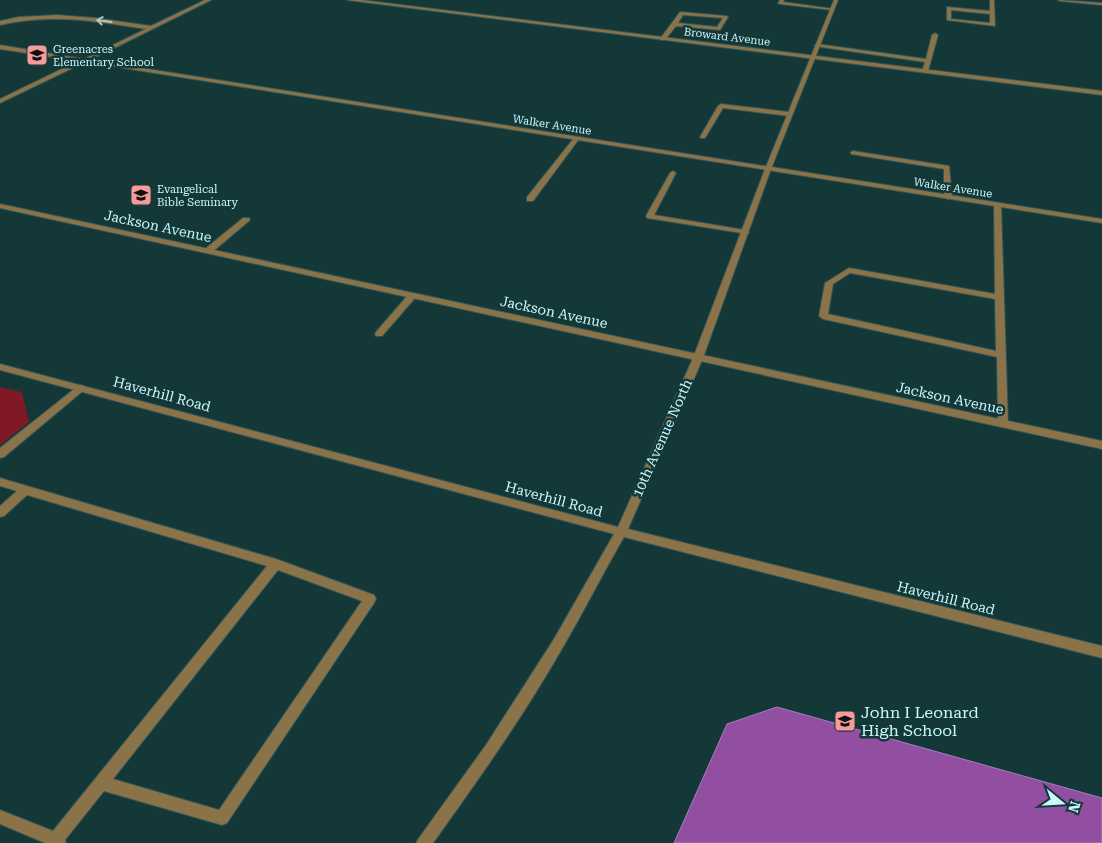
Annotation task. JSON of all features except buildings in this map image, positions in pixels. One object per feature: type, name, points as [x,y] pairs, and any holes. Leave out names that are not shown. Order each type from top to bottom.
[{"type":"street","points":[[0,101],[209,0]]},
{"type":"street","name":"Broward Avenue","points":[[349,0],[1102,93]]},
{"type":"street","points":[[782,0],[780,3],[832,9]]},
{"type":"street","name":"10th Avenue North","points":[[424,843],[502,734],[558,643],[620,532],[698,358],[789,114],[836,0]]},
{"type":"street","points":[[992,0],[993,25],[949,20],[950,8],[992,13]]},
{"type":"street","points":[[1060,0],[1102,4]]},
{"type":"street","points":[[663,39],[682,13],[726,18],[718,29],[675,24]]},
{"type":"street","points":[[0,23],[20,17],[59,15],[153,28]]},
{"type":"street","points":[[925,71],[934,35]]},
{"type":"street","points":[[816,46],[928,61]]},
{"type":"street","name":"Walker Avenue","points":[[0,48],[1102,221]]},
{"type":"street","points":[[703,137],[721,106],[789,114]]},
{"type":"street","points":[[530,199],[576,139]]},
{"type":"street","points":[[853,153],[947,167],[948,197]]},
{"type":"street","points":[[673,173],[650,216],[745,232]]},
{"type":"street","points":[[997,205],[1003,424]]},
{"type":"street","name":"Jackson Avenue","points":[[0,206],[1102,445]]},
{"type":"street","points":[[208,251],[246,220]]},
{"type":"street","points":[[1000,296],[850,270],[829,283],[823,316],[1001,355]]},
{"type":"street","points":[[379,334],[412,296]]},
{"type":"street","name":"Haverhill Road","points":[[0,366],[620,532],[1102,652]]},
{"type":"street","points":[[0,454],[81,388]]},
{"type":"street","points":[[0,482],[276,564],[370,599],[222,818],[102,783]]},
{"type":"street","points":[[0,513],[24,490]]},
{"type":"street","points":[[0,818],[56,842],[276,564]]},
{"type":"shaded area","points":[[0,387],[22,392],[29,422],[0,445]]},
{"type":"shaded area","points":[[777,707],[1102,798],[1102,843],[674,843],[727,724]]},
{"type":"place","name":"Greenacres Elementary School","points":[[37,55]]},
{"type":"place","name":"Evangelical Bible Seminary","points":[[141,195]]},
{"type":"place","name":"John I Leonard High School","points":[[845,721]]}]
